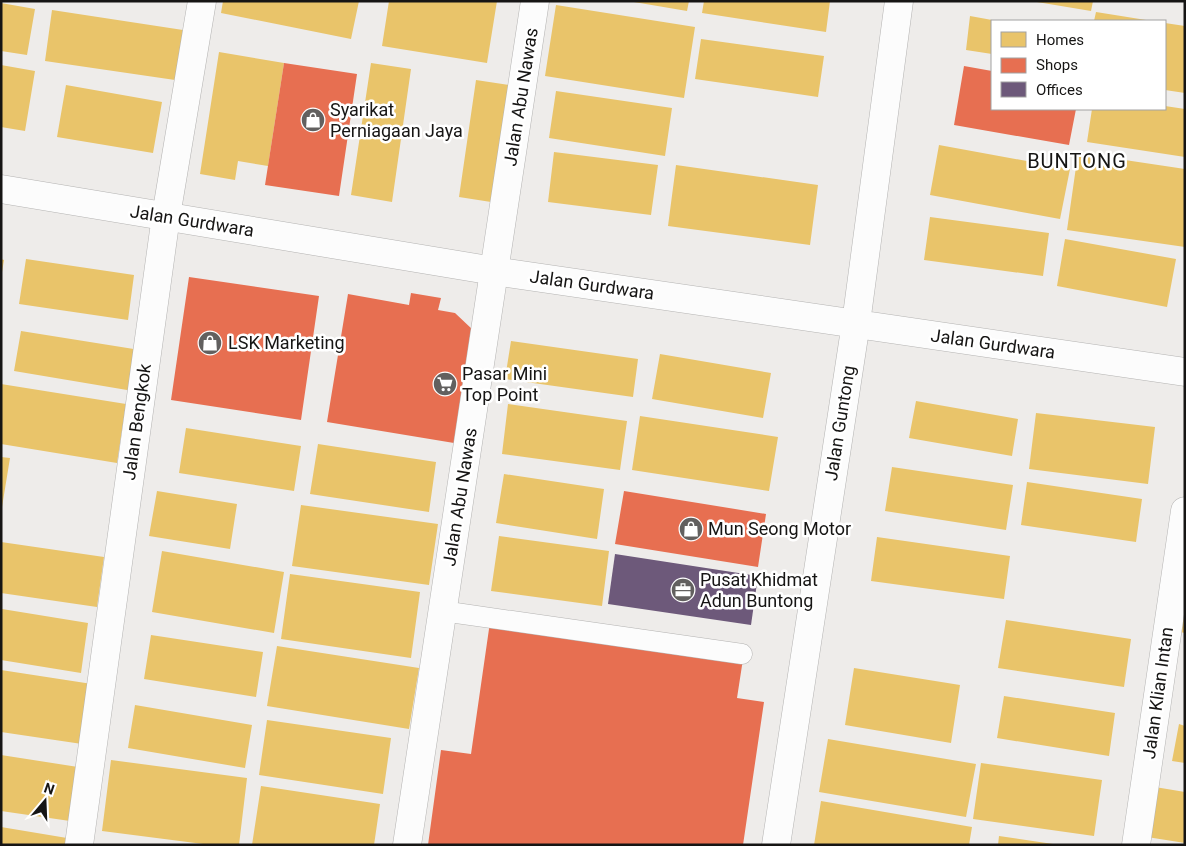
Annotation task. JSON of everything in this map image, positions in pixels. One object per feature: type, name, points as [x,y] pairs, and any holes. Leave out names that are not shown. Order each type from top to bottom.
[{"type":"street","name":"Jalan Bengkok","points":[[79,845],[166,216],[202,1]]},
{"type":"street","name":"Jalan Abu Nawas","points":[[407,845],[536,1]]},
{"type":"street","name":"Jalan Guntong","points":[[776,845],[856,323],[899,1]]},
{"type":"street","name":"Jalan Gurdwara","points":[[1,189],[494,271],[1185,372]]},
{"type":"street","name":"Jalan Klian Intan","points":[[1136,845],[1185,511]]},
{"type":"lane","points":[[442,611],[742,654]]},
{"type":"building: Homes","points":[[223,1],[359,1],[351,39],[221,13]]},
{"type":"building: Homes","points":[[389,1],[497,1],[487,63],[382,46]]},
{"type":"building: Homes","points":[[628,1],[689,1],[687,11]]},
{"type":"building: Homes","points":[[704,1],[830,1],[826,32],[702,13]]},
{"type":"building: Homes","points":[[1031,1],[1093,1],[1091,11]]},
{"type":"building: Homes","points":[[1,3],[35,9],[27,55],[1,51]]},
{"type":"building: Homes","points":[[556,5],[695,27],[684,98],[545,76]]},
{"type":"building: Homes","points":[[52,10],[183,30],[175,80],[45,61]]},
{"type":"building: Homes","points":[[1096,12],[1146,20],[1094,20]]},
{"type":"building: Homes","points":[[970,16],[992,20],[991,54],[966,50]]},
{"type":"building: Homes","points":[[1166,23],[1185,26],[1185,93],[1166,90]]},
{"type":"building: Homes","points":[[701,39],[824,56],[818,97],[695,79]]},
{"type":"building: Homes","points":[[219,52],[284,63],[268,166],[238,161],[235,180],[200,174]]},
{"type":"building: Homes","points":[[371,63],[411,69],[392,202],[351,195]]},
{"type":"building: Homes","points":[[1,65],[35,71],[25,131],[1,127]]},
{"type":"building: Homes","points":[[476,80],[509,85],[491,202],[459,197]]},
{"type":"building: Homes","points":[[66,85],[162,102],[153,153],[57,137]]},
{"type":"building: Homes","points":[[556,91],[672,108],[665,156],[549,138]]},
{"type":"building: Homes","points":[[1166,106],[1185,109],[1185,157],[1087,142],[1092,110],[1166,110]]},
{"type":"building: Homes","points":[[939,145],[1070,169],[1060,219],[930,195]]},
{"type":"building: Homes","points":[[554,152],[658,165],[651,215],[548,202]]},
{"type":"building: Homes","points":[[1078,153],[1185,169],[1185,247],[1067,230]]},
{"type":"building: Homes","points":[[676,165],[818,185],[810,245],[668,226]]},
{"type":"building: Homes","points":[[930,217],[1049,233],[1043,276],[924,260]]},
{"type":"building: Homes","points":[[1065,239],[1176,259],[1167,307],[1057,286]]},
{"type":"building: Homes","points":[[1,259],[4,260],[2,272],[1,272]]},
{"type":"building: Homes","points":[[26,259],[134,275],[128,320],[19,304]]},
{"type":"building: Homes","points":[[21,331],[140,350],[133,391],[14,371]]},
{"type":"building: Homes","points":[[511,341],[638,359],[633,397],[505,379]]},
{"type":"building: Homes","points":[[660,354],[771,373],[763,418],[652,399]]},
{"type":"building: Homes","points":[[1,384],[126,404],[117,463],[1,444]]},
{"type":"building: Homes","points":[[916,401],[1018,419],[1012,456],[909,438]]},
{"type":"building: Homes","points":[[508,404],[627,421],[620,470],[502,454]]},
{"type":"building: Homes","points":[[1036,413],[1155,427],[1148,484],[1029,469]]},
{"type":"building: Homes","points":[[640,416],[778,437],[769,491],[632,470]]},
{"type":"building: Homes","points":[[186,428],[301,446],[294,491],[179,473]]},
{"type":"building: Homes","points":[[318,444],[436,462],[429,512],[310,494]]},
{"type":"building: Homes","points":[[1,457],[10,458],[2,507],[1,507]]},
{"type":"building: Homes","points":[[892,467],[1013,485],[1006,530],[885,511]]},
{"type":"building: Homes","points":[[504,474],[604,489],[597,539],[496,523]]},
{"type":"building: Homes","points":[[1027,482],[1142,499],[1136,542],[1021,525]]},
{"type":"building: Homes","points":[[157,491],[237,504],[230,549],[149,536]]},
{"type":"building: Homes","points":[[301,505],[438,524],[429,585],[292,566]]},
{"type":"building: Homes","points":[[499,536],[609,551],[602,606],[491,591]]},
{"type":"building: Homes","points":[[877,537],[1010,556],[1004,599],[871,581]]},
{"type":"building: Homes","points":[[1,542],[104,557],[97,607],[1,593]]},
{"type":"building: Homes","points":[[162,551],[284,572],[274,633],[152,612]]},
{"type":"building: Homes","points":[[290,574],[420,592],[411,658],[281,639]]},
{"type":"building: Homes","points":[[1185,608],[1185,633],[1180,632]]},
{"type":"building: Homes","points":[[2,609],[88,623],[81,673],[1,660]]},
{"type":"building: Homes","points":[[1006,620],[1131,639],[1124,687],[998,668]]},
{"type":"building: Homes","points":[[151,635],[263,652],[256,697],[144,679]]},
{"type":"building: Homes","points":[[277,646],[419,668],[409,729],[267,706]]},
{"type":"building: Homes","points":[[854,668],[960,685],[951,743],[845,725]]},
{"type":"building: Homes","points":[[1,670],[92,684],[82,744],[1,732]]},
{"type":"building: Homes","points":[[1004,696],[1115,713],[1109,756],[997,738]]},
{"type":"building: Homes","points":[[135,705],[252,725],[245,768],[128,748]]},
{"type":"building: Homes","points":[[267,720],[391,738],[383,794],[259,775]]},
{"type":"building: Homes","points":[[1179,724],[1185,726],[1185,763],[1172,761]]},
{"type":"building: Homes","points":[[828,739],[976,764],[966,817],[819,792]]},
{"type":"building: Homes","points":[[1,755],[78,767],[70,821],[1,811]]},
{"type":"building: Homes","points":[[111,760],[247,778],[239,845],[211,845],[102,831]]},
{"type":"building: Homes","points":[[981,763],[1102,780],[1094,836],[973,819]]},
{"type":"building: Homes","points":[[261,786],[380,804],[374,845],[252,845]]},
{"type":"building: Homes","points":[[1155,787],[1185,792],[1185,843],[1147,837]]},
{"type":"building: Homes","points":[[821,801],[972,827],[969,845],[814,845]]},
{"type":"building: Homes","points":[[1,827],[67,838],[66,845],[1,845]]},
{"type":"building: Homes","points":[[999,836],[1053,844],[1053,845],[998,845]]},
{"type":"building: Shops","name":"Syarikat Perniagaan Jaya","points":[[284,63],[357,74],[339,196],[265,185]]},
{"type":"building: Shops","points":[[964,66],[991,71],[991,110],[1076,110],[1069,145],[954,125]]},
{"type":"building: Shops","points":[[189,277],[319,296],[301,420],[171,400]]},
{"type":"building: Shops","points":[[411,293],[441,298],[438,310],[455,313],[473,330],[454,443],[327,422],[348,294],[409,305]]},
{"type":"building: Shops","name":"Mun Seong Motor","points":[[624,491],[766,514],[758,567],[615,544]]},
{"type":"building: Shops","points":[[490,622],[743,659],[737,698],[764,702],[743,845],[428,845],[441,750],[471,754]]},
{"type":"building: Offices","name":"Pusat Khidmat Adun Buntong","points":[[615,554],[758,576],[751,625],[608,604]]},
{"type":"place","name":"Syarikat Perniagaan Jaya","points":[[313,120]]},
{"type":"place","name":"LSK Marketing","points":[[210,343]]},
{"type":"place","name":"Pasar Mini Top Point","points":[[445,384]]},
{"type":"place","name":"Mun Seong Motor","points":[[691,529]]},
{"type":"place","name":"Pusat Khidmat Adun Buntong","points":[[683,590]]},
{"type":"district","name":"BUNTONG","points":[[1077,161]]}]
